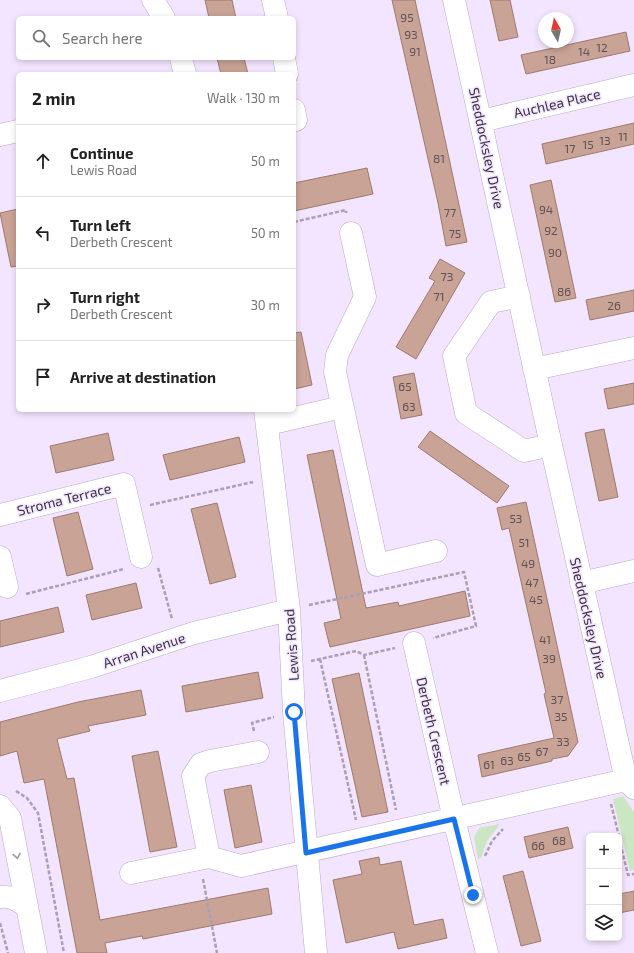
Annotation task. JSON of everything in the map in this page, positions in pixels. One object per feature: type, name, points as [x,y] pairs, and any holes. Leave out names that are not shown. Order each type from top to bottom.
[{"type":"street","points":[[153,0],[163,16]]},
{"type":"street","points":[[273,0],[277,16]]},
{"type":"street","name":"Sheddocksley Drive","points":[[454,0],[581,583],[630,784]]},
{"type":"street","points":[[182,60],[184,72]]},
{"type":"street","points":[[284,60],[287,72]]},
{"type":"street","name":"Auchlea Place","points":[[481,121],[634,85]]},
{"type":"street","points":[[0,135],[16,131]]},
{"type":"street","points":[[351,233],[366,297],[337,356],[335,372],[377,565],[436,551]]},
{"type":"street","points":[[519,296],[491,302],[454,356],[466,413],[524,451],[551,445]]},
{"type":"street","points":[[534,369],[634,348]]},
{"type":"street","points":[[267,417],[342,407]]},
{"type":"street","name":"Lewis Road","points":[[267,417],[289,610],[293,664],[294,712],[316,953]]},
{"type":"street","name":"Stroma Terrace","points":[[0,515],[124,484],[142,562]]},
{"type":"street","points":[[0,557],[8,588]]},
{"type":"street","points":[[581,583],[634,571]]},
{"type":"street","name":"Arran Avenue","points":[[0,691],[91,667],[177,639],[289,610]]},
{"type":"street","name":"Derbeth Crescent","points":[[414,643],[454,819],[487,953]]},
{"type":"street","points":[[204,858],[193,776],[201,764],[258,752]]},
{"type":"street","points":[[131,873],[204,858],[241,866],[306,853],[454,819],[630,784]]},
{"type":"street","points":[[3,813],[27,907],[36,953]]},
{"type":"street","points":[[0,897],[7,896],[18,900],[27,907]]},
{"type":"path","points":[[296,222],[346,210],[351,233]]},
{"type":"path","points":[[130,510],[274,476]]},
{"type":"path","points":[[8,588],[10,598],[142,562],[177,639]]},
{"type":"path","points":[[289,610],[464,572],[476,626],[364,656]]},
{"type":"path","points":[[293,664],[356,651],[364,656],[400,832]]},
{"type":"path","points":[[320,659],[360,840]]},
{"type":"path","points":[[258,752],[252,723],[294,712]]},
{"type":"path","points":[[618,833],[609,797],[630,784]]},
{"type":"path","points":[[11,788],[27,798],[38,814],[64,953]]},
{"type":"path","points":[[484,860],[492,841],[505,827]]},
{"type":"path","points":[[622,850],[628,875],[634,874]]},
{"type":"path","points":[[204,858],[218,953]]},
{"type":"path","points":[[0,922],[8,953]]},
{"type":"green space","points":[[623,796],[634,812],[634,870],[630,871],[613,799]]},
{"type":"green space","points":[[500,824],[487,841],[481,858],[478,859],[474,837],[479,828]]},
{"type":"building","points":[[205,0],[232,0],[236,16],[209,16]]},
{"type":"building","points":[[392,0],[415,0],[467,242],[446,246],[438,203]]},
{"type":"building","points":[[490,0],[510,0],[518,37],[499,41]]},
{"type":"building","points":[[626,32],[630,51],[526,74],[521,55],[553,48],[574,48],[574,43]]},
{"type":"building","points":[[218,60],[244,60],[248,72],[220,72]]},
{"type":"building","points":[[634,123],[634,144],[546,164],[542,144]]},
{"type":"building","points":[[367,168],[373,194],[296,211],[296,183]]},
{"type":"building","points":[[551,180],[576,298],[555,302],[530,185]]},
{"type":"building","points":[[16,209],[16,266],[11,267],[0,213]]},
{"type":"building","points":[[440,259],[465,273],[416,359],[396,347],[435,281],[429,278]]},
{"type":"building","points":[[634,290],[634,311],[590,320],[586,300]]},
{"type":"building","points":[[301,332],[312,385],[296,389],[296,333]]},
{"type":"building","points":[[414,373],[422,415],[401,419],[393,377]]},
{"type":"building","points":[[634,383],[634,404],[608,409],[604,389]]},
{"type":"building","points":[[604,429],[618,497],[599,501],[585,433]]},
{"type":"building","points":[[430,431],[509,486],[497,503],[418,447]]},
{"type":"building","points":[[108,433],[114,460],[56,473],[50,446]]},
{"type":"building","points":[[239,437],[245,462],[170,480],[163,455]]},
{"type":"building","points":[[333,450],[366,608],[398,602],[399,606],[465,591],[470,616],[330,647],[324,623],[341,619],[307,455]]},
{"type":"building","points":[[526,502],[578,742],[568,756],[482,777],[478,755],[554,738],[544,694],[546,693],[509,528],[502,530],[497,508]]},
{"type":"building","points":[[217,503],[236,577],[210,584],[191,509]]},
{"type":"building","points":[[78,512],[93,569],[67,576],[53,518]]},
{"type":"building","points":[[136,583],[142,608],[92,620],[86,595]]},
{"type":"building","points":[[58,607],[64,632],[0,647],[0,621]]},
{"type":"building","points":[[258,672],[263,698],[186,712],[182,686]]},
{"type":"building","points":[[359,673],[388,812],[362,817],[332,679]]},
{"type":"building","points":[[141,690],[146,715],[88,726],[90,731],[57,739],[67,779],[74,778],[100,920],[268,888],[272,914],[143,939],[142,936],[105,943],[107,953],[77,953],[44,779],[24,783],[17,751],[0,756],[0,722],[78,702]]},
{"type":"building","points":[[158,751],[177,847],[150,852],[132,756]]},
{"type":"building","points":[[251,785],[262,842],[235,848],[224,790]]},
{"type":"building","points":[[568,827],[573,848],[529,858],[524,837]]},
{"type":"building","points":[[379,857],[380,865],[401,861],[414,925],[443,919],[447,938],[398,949],[394,932],[346,943],[333,880],[362,874],[359,861]]},
{"type":"building","points":[[523,871],[541,941],[521,946],[503,876]]},
{"type":"building","points":[[634,891],[634,910],[622,912],[622,893]]},
{"type":"route","points":[[294,712],[306,853],[454,819],[473,895]]}]
